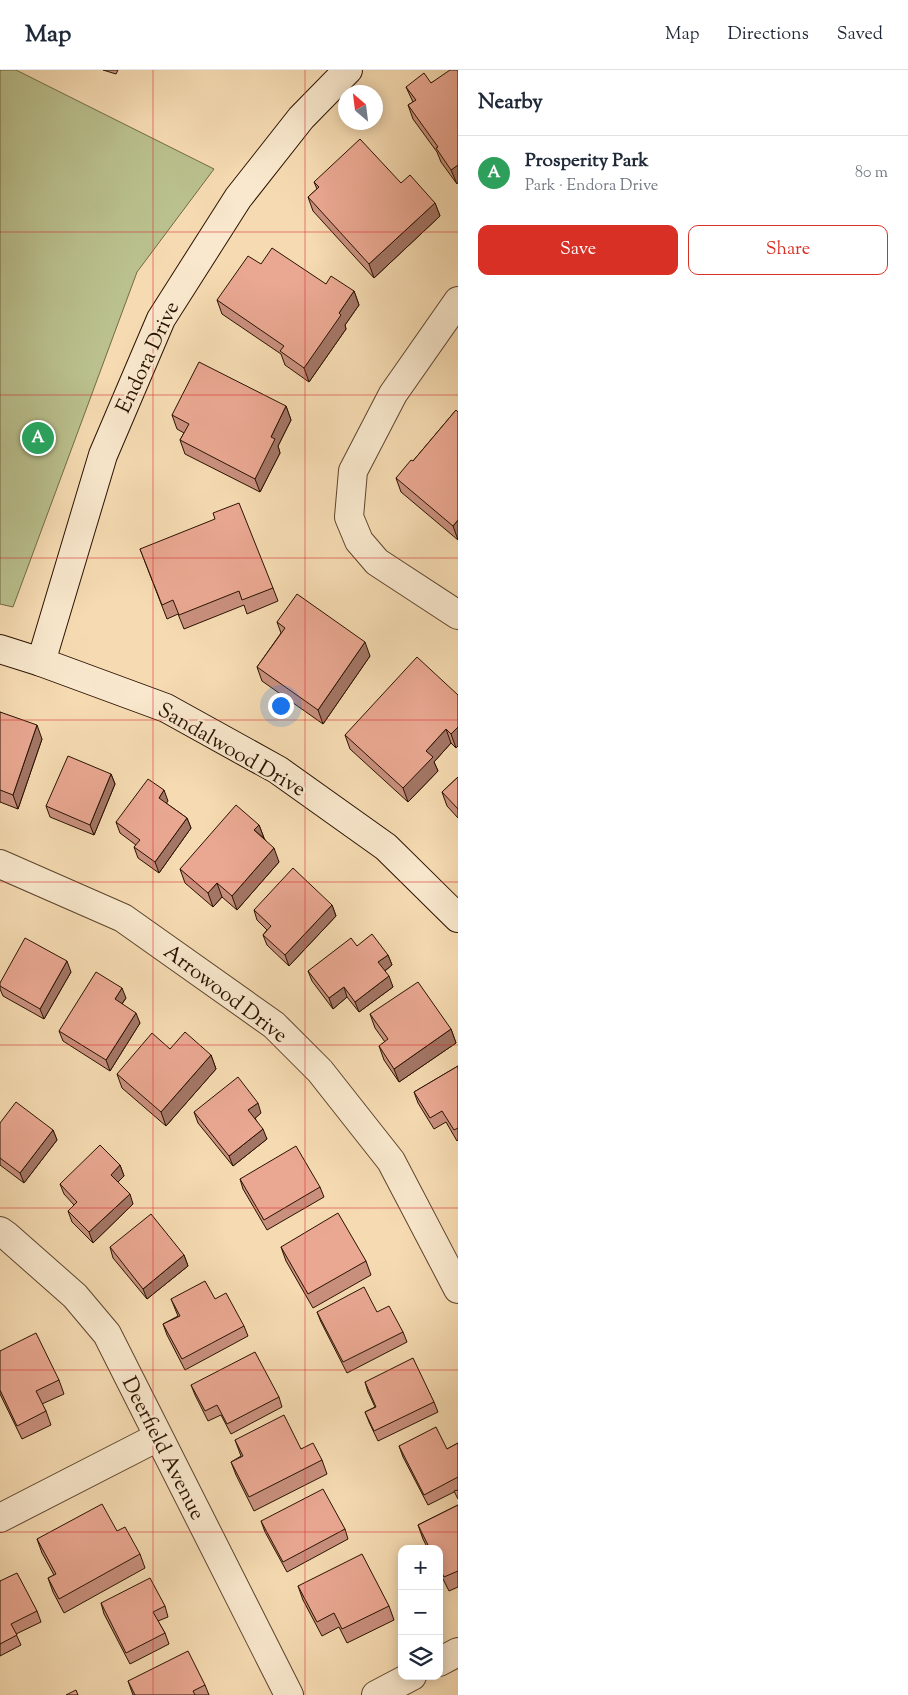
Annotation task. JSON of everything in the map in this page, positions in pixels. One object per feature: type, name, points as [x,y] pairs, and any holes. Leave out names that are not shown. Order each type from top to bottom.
[{"type":"street","name":"Endora Drive","points":[[41,662],[103,455],[161,319],[238,198],[301,118],[348,70]]},
{"type":"street","points":[[458,301],[393,394],[353,471],[349,517],[358,541],[377,562],[458,615]]},
{"type":"street","name":"Sandalwood Drive","points":[[0,649],[166,708],[278,770],[386,847],[458,918]]},
{"type":"street","name":"Arrowood Drive","points":[[0,864],[122,918],[274,1025],[320,1071],[391,1161],[458,1289]]},
{"type":"street","name":"Deerfield Avenue","points":[[0,1231],[8,1236],[74,1296],[107,1334],[289,1695]]},
{"type":"street","points":[[0,1518],[158,1437]]},
{"type":"street","points":[[443,1660],[458,1652]]},
{"type":"street","points":[[376,1695],[404,1680]]},
{"type":"green space","points":[[0,70],[16,70],[214,169],[137,272],[13,607],[0,604]]},
{"type":"building","points":[[450,70],[458,70],[458,165],[451,170],[436,148],[438,147],[408,105],[416,100],[406,87],[424,73],[431,83]]},
{"type":"building","points":[[360,139],[401,183],[410,175],[435,203],[369,264],[308,197],[319,187],[314,182]]},
{"type":"building","points":[[272,248],[326,284],[331,276],[354,291],[339,313],[341,315],[304,368],[280,351],[284,346],[217,300],[248,256],[261,264]]},
{"type":"building","points":[[199,362],[286,406],[271,437],[275,439],[255,479],[180,440],[189,424],[172,415]]},
{"type":"building","points":[[456,410],[458,412],[458,520],[453,526],[396,478]]},
{"type":"building","points":[[239,503],[273,588],[242,600],[239,591],[179,615],[173,600],[162,605],[140,549],[215,519],[213,513]]},
{"type":"building","points":[[297,594],[365,642],[318,710],[257,667],[285,628],[277,622]]},
{"type":"building","points":[[417,657],[458,695],[458,727],[451,734],[446,729],[426,751],[433,757],[403,788],[345,735]]},
{"type":"building","points":[[0,712],[37,725],[13,795],[0,790]]},
{"type":"building","points":[[68,756],[111,774],[90,825],[46,806]]},
{"type":"building","points":[[458,777],[458,809],[442,792]]},
{"type":"building","points":[[148,779],[164,790],[159,798],[187,818],[155,862],[134,847],[140,840],[116,822]]},
{"type":"building","points":[[236,805],[259,825],[254,830],[274,848],[232,896],[217,883],[208,893],[180,869]]},
{"type":"building","points":[[293,868],[332,905],[285,955],[263,935],[271,926],[254,910]]},
{"type":"building","points":[[372,934],[388,955],[378,962],[389,976],[355,1002],[344,987],[329,998],[308,971],[351,938],[357,946]]},
{"type":"building","points":[[25,938],[67,961],[40,1009],[0,986]]},
{"type":"building","points":[[96,972],[122,988],[115,999],[136,1013],[106,1060],[59,1031]]},
{"type":"building","points":[[418,982],[451,1029],[394,1069],[379,1046],[388,1039],[370,1014]]},
{"type":"building","points":[[185,1032],[211,1055],[161,1112],[117,1074],[152,1033],[170,1049]]},
{"type":"building","points":[[458,1066],[458,1128],[454,1130],[442,1111],[430,1118],[414,1092]]},
{"type":"building","points":[[238,1077],[258,1103],[248,1110],[263,1129],[229,1156],[194,1112]]},
{"type":"building","points":[[16,1102],[53,1130],[20,1173],[0,1158],[0,1123]]},
{"type":"building","points":[[100,1145],[120,1165],[111,1175],[130,1194],[89,1232],[68,1211],[77,1202],[60,1184]]},
{"type":"building","points":[[296,1146],[320,1187],[264,1220],[240,1179]]},
{"type":"building","points":[[338,1213],[366,1261],[308,1294],[281,1247]]},
{"type":"building","points":[[151,1214],[184,1255],[143,1289],[110,1247]]},
{"type":"building","points":[[205,1281],[215,1299],[226,1293],[244,1326],[182,1359],[163,1324],[180,1316],[171,1299]]},
{"type":"building","points":[[364,1287],[377,1312],[389,1306],[403,1332],[343,1362],[317,1312]]},
{"type":"building","points":[[36,1333],[59,1380],[36,1391],[46,1411],[17,1426],[0,1390],[0,1351]]},
{"type":"building","points":[[255,1352],[279,1397],[227,1424],[217,1405],[205,1411],[191,1385]]},
{"type":"building","points":[[413,1358],[434,1402],[374,1431],[365,1412],[376,1407],[365,1382]]},
{"type":"building","points":[[284,1415],[301,1449],[313,1443],[322,1460],[249,1497],[231,1462],[243,1456],[235,1440]]},
{"type":"building","points":[[436,1427],[447,1449],[458,1443],[458,1477],[424,1495],[399,1446]]},
{"type":"building","points":[[323,1489],[345,1529],[283,1562],[261,1521]]},
{"type":"building","points":[[458,1490],[458,1499],[454,1491]]},
{"type":"building","points":[[102,1504],[117,1531],[125,1527],[140,1554],[59,1599],[48,1578],[56,1574],[37,1539]]},
{"type":"building","points":[[458,1505],[458,1571],[444,1577],[443,1545],[428,1545],[418,1525]]},
{"type":"building","points":[[362,1554],[389,1606],[342,1629],[334,1613],[317,1622],[298,1586]]},
{"type":"building","points":[[17,1573],[37,1611],[11,1624],[17,1635],[0,1644],[0,1581]]},
{"type":"building","points":[[150,1578],[165,1606],[153,1612],[165,1633],[126,1653],[101,1603]]},
{"type":"building","points":[[188,1651],[205,1685],[193,1691],[195,1695],[135,1695],[128,1681]]},
{"type":"building","points":[[76,1690],[78,1695],[66,1695]]},
{"type":"place","name":"Prosperity Park","points":[[38,438]]}]
